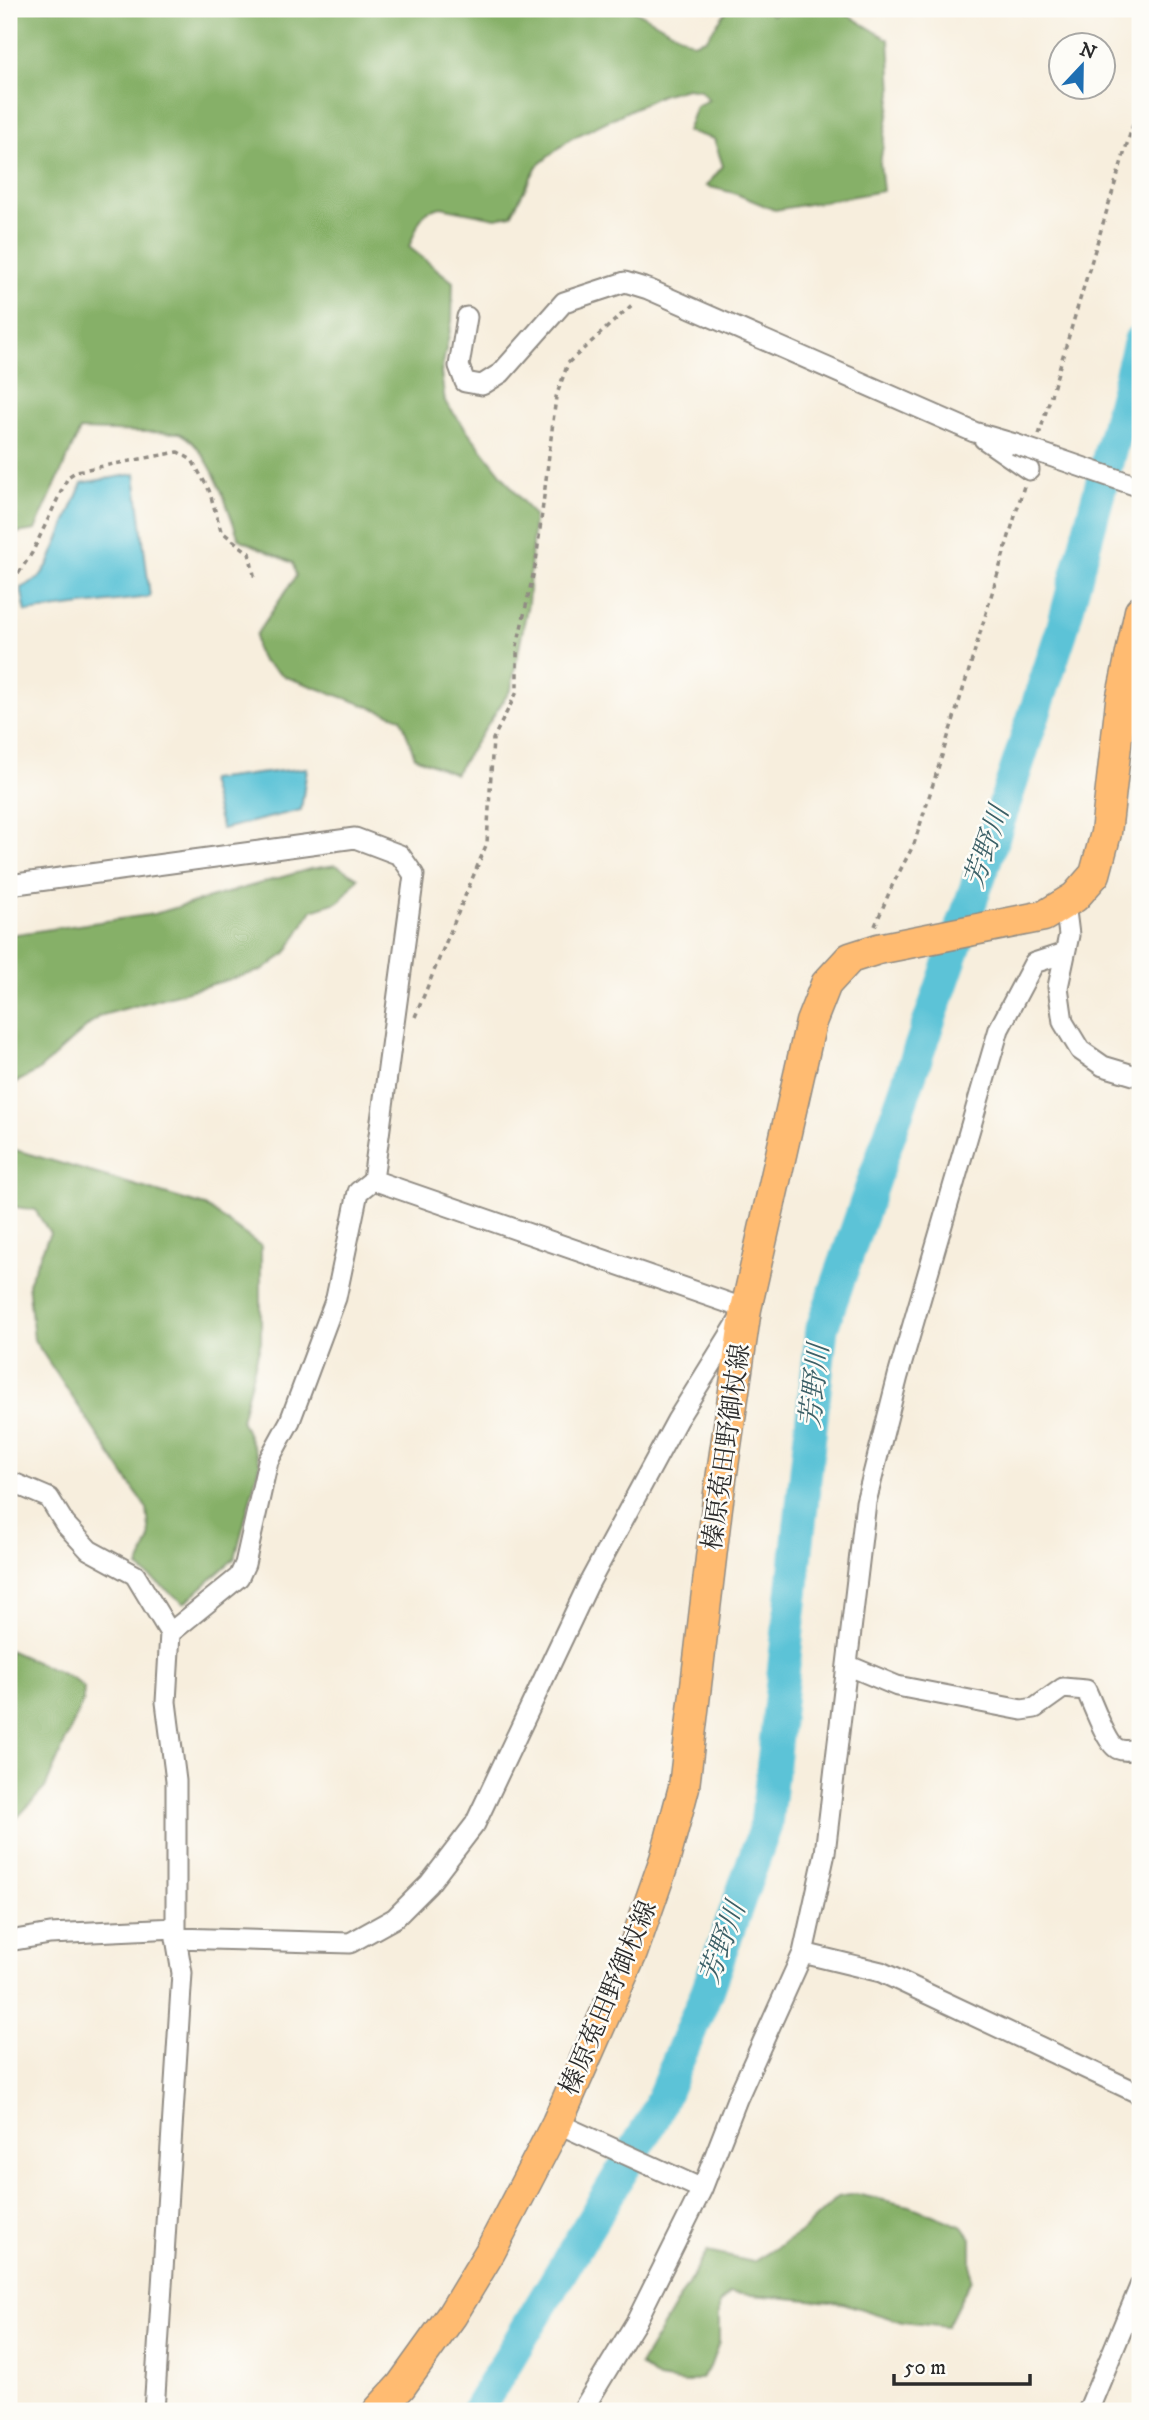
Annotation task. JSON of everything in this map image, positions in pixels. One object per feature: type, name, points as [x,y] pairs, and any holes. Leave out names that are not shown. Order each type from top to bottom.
[{"type":"main road","points":[[1054,909],[1075,897],[1096,874],[1106,833],[1121,701],[1140,611]]},
{"type":"main road","name":"榛原菟田野御杖線","points":[[378,2411],[401,2386],[452,2315],[565,2127],[666,1859],[684,1787],[716,1520],[746,1309],[811,1022],[826,984],[850,958],[871,951],[1054,909]]},
{"type":"street","points":[[467,317],[459,366],[465,382],[482,385],[501,373],[564,302],[625,282],[648,289],[974,432],[1140,486]]},
{"type":"street","points":[[974,432],[999,452],[1029,470]]},
{"type":"street","points":[[9,885],[355,838],[400,856],[414,875],[373,1180],[358,1192],[336,1298],[290,1421],[268,1461],[245,1564],[239,1577],[170,1633]]},
{"type":"street","points":[[1054,909],[1069,935],[1058,987],[1063,1022],[1080,1051],[1103,1066],[1140,1077]]},
{"type":"street","points":[[582,2411],[636,2322],[803,1953],[825,1853],[866,1502],[898,1376],[999,1029],[1034,963],[1065,953]]},
{"type":"street","points":[[9,1941],[50,1934],[176,1933],[350,1943],[395,1918],[429,1885],[475,1824],[588,1585],[677,1420],[746,1309],[373,1180]]},
{"type":"street","points":[[9,1481],[49,1498],[65,1524],[89,1550],[135,1575],[170,1633],[166,1702],[176,1781],[176,1933],[182,1973],[154,2411]]},
{"type":"street","points":[[847,1665],[898,1686],[1021,1710],[1035,1708],[1063,1688],[1086,1690],[1109,1742],[1117,1749],[1140,1748]]},
{"type":"street","points":[[803,1953],[881,1972],[1140,2095]]},
{"type":"street","points":[[565,2127],[698,2187]]},
{"type":"street","points":[[1088,2411],[1140,2286]]},
{"type":"path","points":[[871,951],[892,886],[914,844],[966,680],[1140,101]]},
{"type":"path","points":[[413,1022],[487,843],[493,739],[517,692],[517,646],[536,562],[556,397],[568,363],[648,289]]},
{"type":"path","points":[[9,574],[18,574],[32,553],[68,477],[77,471],[178,452],[192,460],[209,490],[221,531],[248,553],[255,579]]},
{"type":"green space","points":[[9,9],[632,9],[693,43],[706,39],[728,9],[764,9],[772,15],[784,9],[838,9],[889,40],[892,93],[880,163],[883,191],[775,210],[734,193],[706,186],[723,166],[714,139],[687,131],[696,106],[709,100],[700,90],[687,88],[661,95],[570,139],[537,166],[511,215],[496,218],[441,207],[427,211],[419,222],[409,247],[453,282],[452,321],[441,373],[445,402],[534,516],[528,603],[511,689],[455,774],[415,757],[401,718],[286,677],[262,661],[256,649],[256,635],[296,576],[293,563],[239,539],[209,465],[200,451],[179,433],[80,430],[35,530],[9,534]]},
{"type":"green space","points":[[336,865],[358,878],[340,901],[312,910],[286,953],[263,970],[99,1016],[38,1071],[9,1086],[9,935],[154,914],[310,869]]},
{"type":"green space","points":[[9,1148],[205,1206],[261,1246],[261,1341],[241,1420],[260,1462],[235,1558],[184,1603],[138,1568],[150,1538],[147,1509],[34,1340],[28,1283],[50,1233],[35,1210],[9,1206]]},
{"type":"green space","points":[[9,1650],[74,1679],[84,1688],[83,1701],[45,1788],[15,1820],[9,1822]]},
{"type":"green space","points":[[856,2194],[910,2206],[963,2227],[971,2238],[971,2279],[947,2327],[902,2322],[843,2303],[730,2293],[719,2303],[719,2342],[710,2367],[701,2378],[686,2383],[658,2379],[640,2365],[707,2252],[753,2262],[800,2233],[838,2197]]},
{"type":"water","points":[[135,474],[150,597],[26,612],[21,588],[39,578],[49,563],[82,483]]},
{"type":"water","points":[[307,768],[301,810],[222,829],[209,780]]},
{"type":"waterway","name":"芳野川","points":[[477,2411],[654,2118],[707,1991],[766,1825],[822,1328],[998,824],[1062,630],[1140,340]]}]
